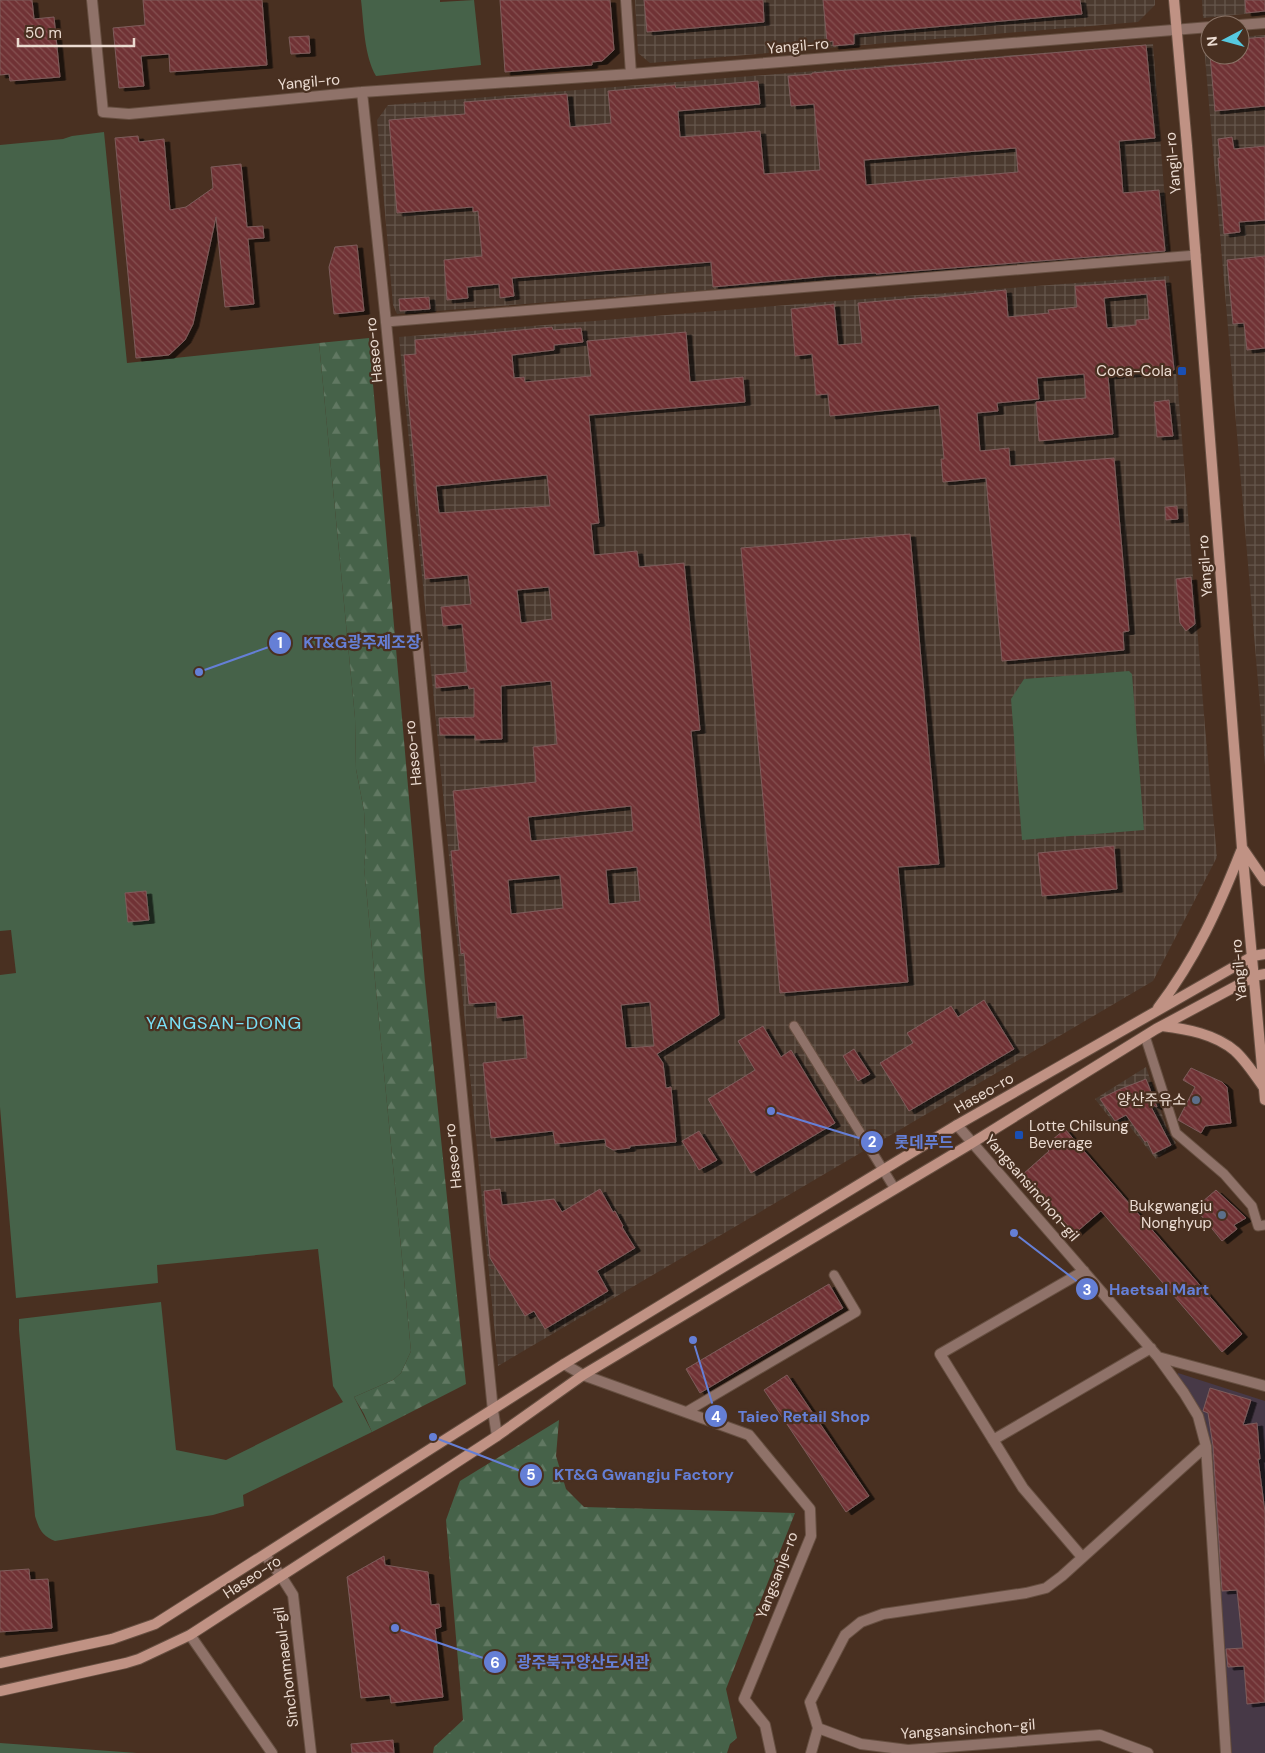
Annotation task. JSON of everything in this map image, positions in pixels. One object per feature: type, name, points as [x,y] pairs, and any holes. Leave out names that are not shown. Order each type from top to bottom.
[{"type":"main road","name":"Yangil-ro","points":[[1174,0],[1242,848],[1253,956],[1260,975],[1265,1100]]},
{"type":"main road","points":[[1242,848],[1265,881]]},
{"type":"main road","points":[[1156,1011],[1179,980],[1202,940],[1220,904],[1242,848]]},
{"type":"main road","name":"Haseo-ro","points":[[0,1663],[112,1639],[155,1624],[385,1477],[493,1411],[564,1364],[883,1170],[1253,956],[1265,954]]},
{"type":"main road","name":"Haseo-ro","points":[[0,1691],[126,1663],[139,1659],[190,1635],[497,1436],[584,1374],[972,1143],[1161,1026],[1260,975]]},
{"type":"main road","points":[[1161,1026],[1183,1028],[1218,1041],[1234,1050],[1264,1083]]},
{"type":"street","name":"Yangil-ro","points":[[92,0],[103,112],[130,114],[362,92],[631,74],[1200,28]]},
{"type":"street","points":[[626,0],[631,74]]},
{"type":"street","points":[[1250,24],[1265,23]]},
{"type":"street","name":"Haseo-ro","points":[[362,92],[497,1436]]},
{"type":"street","name":"Yangsansinchon-gil","points":[[958,1125],[1151,1348],[1184,1393],[1198,1416],[1206,1446],[1226,1753]]},
{"type":"street","points":[[1082,1557],[1023,1488],[940,1354],[1084,1271]]},
{"type":"street","points":[[993,1440],[1151,1348]]},
{"type":"street","points":[[1158,1357],[1265,1386]]},
{"type":"street","name":"Yangsanje-ro","points":[[564,1364],[584,1374],[749,1435],[810,1510],[810,1536],[744,1699],[765,1725],[771,1753]]},
{"type":"street","points":[[812,1753],[818,1728],[810,1702],[845,1635],[861,1622],[883,1614],[1046,1588],[1062,1576],[1206,1446]]},
{"type":"street","name":"Sinchonmaeul-gil","points":[[265,1555],[293,1595],[311,1753]]},
{"type":"street","points":[[190,1635],[272,1753]]},
{"type":"street","name":"Yangsansinchon-gil","points":[[818,1728],[861,1744],[908,1750],[1100,1735],[1148,1753]]},
{"type":"lane","points":[[386,322],[1196,256]]},
{"type":"lane","points":[[794,1026],[895,1189]]},
{"type":"lane","points":[[1145,1036],[1176,1133],[1224,1174],[1252,1206],[1258,1226],[1265,1225]]},
{"type":"lane","points":[[686,1412],[856,1312],[834,1275]]},
{"type":"shaded area","points":[[635,0],[1155,0],[1155,5],[1138,22],[650,63],[638,53]]},
{"type":"shaded area","points":[[1202,0],[1265,0],[1265,12],[1234,15],[1203,15]]},
{"type":"shaded area","points":[[1265,35],[1265,765],[1206,65],[1250,65],[1250,36]]},
{"type":"shaded area","points":[[1153,44],[1169,254],[397,314],[393,305],[377,120],[388,105]]},
{"type":"shaded area","points":[[1169,276],[1217,857],[1153,981],[498,1366],[399,337]]},
{"type":"shaded area","points":[[1146,1067],[1168,1132],[1176,1143],[1156,1159],[1126,1122],[1117,1127],[1095,1099]]},
{"type":"shaded area","points":[[1178,1373],[1265,1401],[1265,1753],[1232,1753],[1206,1422],[1176,1380]]},
{"type":"green space","points":[[361,0],[440,0],[440,2],[474,0],[481,65],[376,76],[367,49]]},
{"type":"green space","points":[[104,132],[127,363],[319,343],[355,718],[356,769],[364,811],[366,847],[364,867],[411,1351],[401,1373],[393,1380],[354,1397],[372,1432],[243,1495],[244,1506],[213,1515],[55,1541],[47,1537],[42,1531],[35,1516],[19,1319],[161,1302],[176,1450],[226,1460],[343,1402],[333,1386],[318,1249],[157,1265],[158,1283],[16,1298],[0,1107],[0,975],[16,973],[11,930],[0,931],[0,145],[63,139]]},
{"type":"green space","points":[[369,338],[425,982],[466,1384],[372,1432],[354,1397],[393,1380],[401,1373],[411,1351],[364,867],[366,847],[364,811],[356,769],[355,718],[319,343]]},
{"type":"green space","points":[[1129,671],[1132,674],[1144,830],[1022,840],[1011,699],[1024,679]]},
{"type":"green space","points":[[559,1420],[556,1456],[566,1489],[584,1507],[795,1513],[726,1689],[737,1738],[730,1744],[727,1753],[433,1753],[434,1747],[463,1720],[446,1520],[460,1481]]},
{"type":"green space","points":[[0,1743],[137,1753],[0,1753]]},
{"type":"building","points":[[0,0],[32,0],[34,19],[54,17],[60,77],[10,81],[9,74],[0,75]]},
{"type":"building","points":[[143,0],[262,0],[267,65],[170,72],[169,54],[141,56],[144,86],[119,88],[113,28],[145,25]]},
{"type":"building","points":[[500,0],[610,0],[614,50],[602,61],[592,62],[592,65],[505,72]]},
{"type":"building","points":[[644,0],[763,0],[764,22],[647,32]]},
{"type":"building","points":[[823,0],[1080,0],[1082,14],[854,34],[854,44],[833,46],[833,41],[827,42]]},
{"type":"building","points":[[1245,0],[1265,0],[1265,11],[1246,13]]},
{"type":"building","points":[[309,36],[310,53],[291,54],[289,37]]},
{"type":"building","points":[[1265,37],[1265,106],[1215,111],[1211,65],[1250,65],[1250,38]]},
{"type":"building","points":[[1146,45],[1155,138],[1119,141],[1123,193],[1159,190],[1165,251],[829,276],[713,287],[711,262],[512,278],[514,296],[500,298],[499,284],[467,287],[468,298],[447,300],[444,260],[482,256],[478,211],[473,212],[473,207],[397,213],[389,120],[465,114],[464,102],[567,94],[570,127],[611,123],[608,91],[675,85],[676,88],[758,81],[760,104],[678,111],[680,137],[760,131],[764,174],[820,170],[814,104],[791,106],[788,76]],"holes":[[[1016,148],[1018,172],[866,185],[864,160]]]},
{"type":"building","points":[[138,136],[139,142],[164,139],[170,210],[186,207],[213,188],[211,167],[241,164],[247,227],[263,226],[264,238],[248,239],[254,304],[225,307],[216,217],[193,324],[185,340],[169,355],[136,358],[115,138]]},
{"type":"building","points":[[1232,137],[1234,149],[1265,146],[1265,220],[1239,222],[1240,232],[1224,234],[1218,139]]},
{"type":"building","points":[[357,245],[364,311],[334,314],[329,267],[335,247]]},
{"type":"building","points":[[1265,256],[1265,348],[1247,350],[1244,323],[1233,324],[1227,260]]},
{"type":"building","points":[[1165,280],[1174,370],[1108,376],[1113,434],[1039,441],[1036,402],[1086,398],[1084,374],[1037,378],[1039,399],[997,403],[998,411],[977,413],[980,451],[1009,448],[1010,466],[1114,458],[1129,631],[1123,632],[1124,650],[1002,661],[986,478],[943,482],[941,459],[944,459],[939,405],[830,416],[828,394],[816,395],[812,354],[795,356],[791,309],[834,304],[838,345],[862,343],[858,303],[1006,290],[1008,317],[1049,313],[1048,310],[1077,307],[1075,286]],"holes":[[[1147,294],[1149,319],[1136,320],[1136,325],[1107,328],[1104,298]]]},
{"type":"building","points":[[429,297],[430,309],[400,311],[399,299]]},
{"type":"building","points":[[552,327],[553,330],[581,328],[583,342],[554,345],[554,350],[512,355],[514,378],[524,377],[525,382],[591,376],[587,341],[686,332],[690,382],[743,377],[745,402],[589,415],[599,523],[591,524],[594,555],[637,551],[639,567],[684,563],[700,730],[691,731],[719,1015],[657,1054],[663,1063],[666,1088],[671,1087],[676,1142],[630,1146],[630,1148],[613,1150],[606,1146],[605,1139],[555,1144],[553,1131],[491,1138],[483,1063],[527,1058],[523,1015],[497,1018],[496,1002],[469,1004],[464,953],[461,954],[451,851],[459,850],[453,791],[536,782],[533,747],[557,744],[551,681],[501,686],[502,739],[475,740],[475,735],[440,735],[439,718],[474,717],[474,688],[469,689],[468,685],[436,688],[435,675],[467,672],[462,624],[443,626],[441,607],[471,604],[468,575],[425,579],[404,355],[416,354],[415,340]],"holes":[[[547,475],[550,506],[439,513],[436,486]],[[549,587],[552,619],[521,623],[517,590]],[[631,806],[633,831],[531,841],[528,817]],[[637,867],[640,901],[609,904],[606,870]],[[560,875],[563,908],[511,914],[508,880]],[[650,1002],[654,1046],[626,1048],[621,1005]]]},
{"type":"building","points":[[1169,400],[1173,436],[1157,437],[1154,402]]},
{"type":"building","points":[[1177,506],[1178,519],[1166,520],[1165,507]]},
{"type":"building","points":[[910,534],[939,864],[898,867],[908,982],[780,993],[741,548]]},
{"type":"building","points":[[1191,577],[1195,624],[1186,631],[1180,623],[1176,579]]},
{"type":"building","points":[[1114,846],[1117,889],[1042,896],[1038,853]]},
{"type":"building","points":[[146,891],[149,920],[128,922],[125,893]]},
{"type":"building","points":[[984,1000],[1014,1049],[909,1111],[880,1063],[913,1043],[907,1033],[951,1006],[958,1017]]},
{"type":"building","points":[[763,1026],[781,1057],[791,1050],[835,1123],[751,1173],[708,1099],[755,1070],[738,1041]]},
{"type":"building","points":[[854,1049],[870,1074],[858,1081],[843,1056]]},
{"type":"building","points":[[1191,1068],[1222,1082],[1227,1087],[1231,1123],[1205,1126],[1201,1133],[1178,1120],[1195,1087],[1183,1080]]},
{"type":"building","points":[[1146,1079],[1157,1107],[1149,1103],[1171,1145],[1153,1154],[1147,1141],[1145,1142],[1126,1115],[1115,1121],[1100,1099]]},
{"type":"building","points":[[1065,1129],[1242,1334],[1222,1352],[1101,1211],[1073,1235],[1022,1175],[1049,1151],[1045,1146]]},
{"type":"building","points":[[699,1131],[717,1160],[699,1170],[682,1141]]},
{"type":"building","points":[[500,1189],[502,1205],[554,1199],[562,1212],[600,1189],[613,1212],[615,1211],[635,1248],[597,1271],[608,1291],[545,1329],[534,1311],[525,1316],[490,1258],[484,1191]]},
{"type":"building","points":[[1216,1190],[1246,1218],[1234,1225],[1237,1229],[1222,1241],[1195,1208]]},
{"type":"building","points":[[829,1284],[843,1308],[700,1393],[686,1369]]},
{"type":"building","points":[[787,1375],[869,1496],[846,1512],[764,1390]]},
{"type":"building","points":[[1210,1388],[1251,1400],[1243,1425],[1257,1423],[1260,1459],[1258,1459],[1265,1512],[1265,1702],[1247,1704],[1244,1666],[1228,1667],[1226,1649],[1243,1648],[1237,1590],[1222,1591],[1213,1446],[1208,1413],[1203,1411]]},
{"type":"building","points":[[384,1556],[385,1565],[428,1572],[431,1605],[439,1604],[441,1627],[435,1629],[443,1697],[391,1703],[390,1695],[361,1698],[347,1577]]},
{"type":"building","points":[[29,1569],[30,1580],[48,1579],[52,1628],[0,1632],[0,1571]]},
{"type":"building","points":[[393,1740],[394,1753],[352,1753],[351,1744]]},
{"type":"place","name":"Coca-Cola","points":[[1182,371]]},
{"type":"place","name":"KT&G광주제조장","points":[[199,672]]},
{"type":"place","name":"양산주유소","points":[[1196,1100]]},
{"type":"place","name":"롯데푸드","points":[[771,1111]]},
{"type":"place","name":"Lotte Chilsung Beverage","points":[[1019,1135]]},
{"type":"place","name":"Bukgwangju Nonghyup","points":[[1222,1215]]},
{"type":"place","name":"Haetsal Mart","points":[[1014,1233]]},
{"type":"place","name":"Taieo Retail Shop","points":[[693,1340]]},
{"type":"place","name":"KT&G Gwangju Factory","points":[[433,1437]]},
{"type":"place","name":"광주북구양산도서관","points":[[395,1628]]},
{"type":"district","name":"YANGSAN-DONG","points":[[224,1023]]}]
